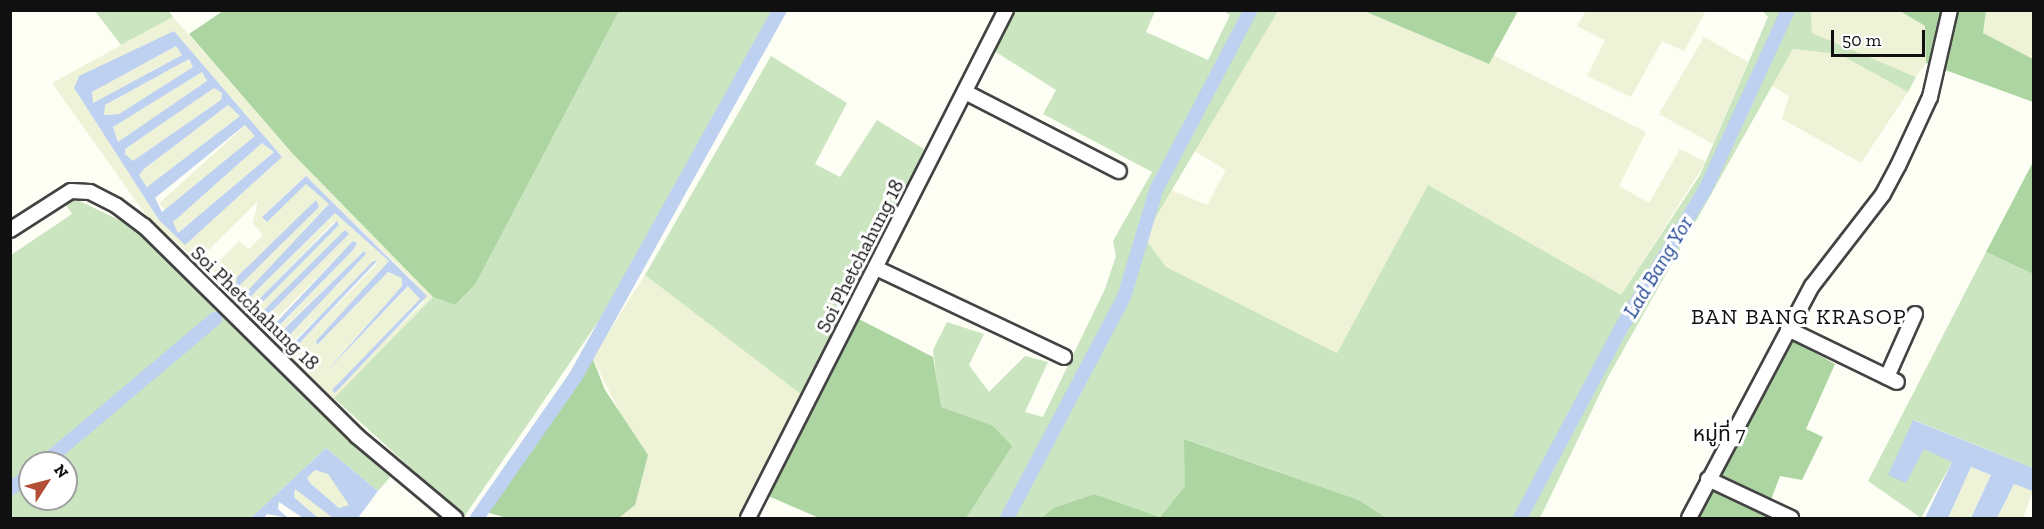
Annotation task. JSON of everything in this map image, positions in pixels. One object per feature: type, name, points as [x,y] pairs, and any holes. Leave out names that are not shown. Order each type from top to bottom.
[{"type":"street","name":"Soi Phetchahung 18","points":[[748,519],[1006,10]]},
{"type":"street","points":[[1689,519],[1708,479],[1812,286],[1883,194],[1898,166],[1930,97],[1950,10]]},
{"type":"street","points":[[965,92],[1119,171]]},
{"type":"street","name":"Soi Phetchahung 18","points":[[10,230],[71,191],[90,192],[117,206],[144,226],[357,436],[455,519]]},
{"type":"street","points":[[876,268],[1064,357]]},
{"type":"street","points":[[1788,329],[1892,380],[1915,314]]},
{"type":"street","points":[[1708,479],[1791,519]]},
{"type":"green space","points":[[1518,10],[1489,64],[1364,11]]},
{"type":"green space","points":[[95,11],[169,11],[173,17],[121,45]]},
{"type":"green space","points":[[223,11],[619,11],[475,285],[455,305],[433,297],[292,153],[189,34]]},
{"type":"green space","points":[[619,11],[775,11],[639,262],[464,517],[334,398],[433,297],[455,305],[475,285]]},
{"type":"green space","points":[[1015,11],[1155,11],[1146,32],[1208,60],[1230,15],[1223,11],[1278,11],[1144,237],[1166,267],[1337,353],[1428,185],[1621,295],[1700,175],[1768,17],[1763,11],[1811,11],[1812,33],[1916,77],[1908,92],[1839,54],[1793,49],[1608,377],[1540,518],[1387,518],[1359,500],[1185,439],[1185,486],[1160,517],[1094,494],[1053,508],[1042,518],[966,518],[992,425],[940,407],[933,350],[947,322],[984,334],[969,365],[989,392],[1025,356],[1048,362],[1025,412],[1043,417],[1105,289],[1116,256],[1113,241],[1152,172],[1043,114],[1056,90],[994,51]]},
{"type":"green space","points":[[1278,11],[1364,11],[1489,64],[1493,55],[1646,132],[1619,186],[1649,203],[1680,149],[1706,162],[1621,295],[1428,185],[1337,353],[1166,267],[1144,237],[1171,190],[1207,205],[1226,170],[1193,150]]},
{"type":"green space","points":[[1586,11],[1706,11],[1684,51],[1662,41],[1631,97],[1587,76],[1605,40],[1577,26]]},
{"type":"green space","points":[[1811,11],[1900,11],[1925,26],[1926,63],[1916,77],[1812,33]]},
{"type":"green space","points":[[1900,11],[1986,11],[1983,33],[2033,59],[2033,102],[1926,63],[1925,26]]},
{"type":"green space","points":[[1986,11],[2033,11],[2033,59],[1983,33]]},
{"type":"green space","points":[[173,17],[292,153],[433,297],[334,399],[208,273],[239,241],[249,249],[263,235],[253,223],[258,201],[197,261],[146,215],[52,83]],"holes":[[[174,31],[282,157],[185,244],[159,220],[74,88]],[[306,176],[411,279],[424,302],[333,390],[420,299],[409,286],[324,373],[402,286],[402,278],[388,272],[317,345],[389,261],[335,213],[250,297],[241,299],[329,204],[306,184],[262,216]],[[334,222],[339,225],[253,311],[249,309]],[[353,242],[357,243],[354,249],[276,330],[271,324]],[[364,251],[366,254],[283,342],[281,331]],[[378,260],[376,265],[293,350],[291,343]]]},
{"type":"green space","points":[[1704,37],[1748,62],[1713,144],[1659,114]]},
{"type":"green space","points":[[176,46],[182,55],[93,103],[89,95],[92,92]]},
{"type":"green space","points":[[1793,49],[1839,54],[1908,92],[1861,163],[1782,119],[1789,96],[1772,86]]},
{"type":"green space","points":[[771,56],[847,103],[815,164],[840,177],[877,120],[924,149],[806,398],[645,275]]},
{"type":"green space","points":[[189,59],[193,67],[119,114],[103,115],[105,105]]},
{"type":"green space","points":[[202,72],[207,81],[119,143],[113,127]]},
{"type":"green space","points":[[214,88],[222,93],[221,100],[132,162],[125,154],[125,149]]},
{"type":"green space","points":[[228,105],[240,116],[147,187],[139,175],[144,169]]},
{"type":"green space","points":[[246,125],[256,136],[169,214],[159,203]]},
{"type":"green space","points":[[262,143],[274,152],[178,233],[173,222]]},
{"type":"green space","points":[[2034,164],[2033,274],[1986,252]]},
{"type":"green space","points":[[73,198],[128,224],[157,248],[216,311],[392,475],[378,491],[326,448],[251,518],[11,518],[11,255],[72,214],[64,202]]},
{"type":"green space","points":[[1986,252],[2033,274],[2033,468],[1914,420],[1924,448],[1952,462],[1921,518],[1868,481]]},
{"type":"green space","points":[[645,275],[806,398],[741,518],[619,518],[635,505],[624,421],[592,357]]},
{"type":"green space","points":[[855,317],[933,357],[941,407],[992,425],[1012,446],[966,518],[819,518],[766,495]]},
{"type":"green space","points":[[1790,339],[1835,364],[1806,429],[1823,437],[1802,480],[1780,476],[1767,510],[1780,518],[1696,518]]},
{"type":"green space","points":[[592,357],[605,390],[648,455],[635,505],[619,518],[507,518],[486,512]]},
{"type":"green space","points":[[1184,439],[1359,500],[1387,518],[1042,518],[1053,508],[1094,494],[1160,517],[1185,486]]},
{"type":"green space","points":[[1971,467],[1991,475],[1971,518],[1948,518]]},
{"type":"green space","points":[[315,470],[328,474],[350,505],[339,508],[311,484],[307,478]]},
{"type":"green space","points":[[2014,483],[2033,491],[2023,518],[1997,518]]},
{"type":"green space","points":[[295,489],[302,490],[333,518],[318,518],[294,497]]},
{"type":"water","points":[[174,31],[282,157],[185,245],[159,220],[74,88],[79,76]],"holes":[[[176,46],[182,55],[93,103],[92,92]],[[189,59],[193,67],[119,114],[104,115],[105,105]],[[202,72],[207,81],[118,142],[113,127]],[[214,88],[222,93],[221,100],[133,161],[125,154],[125,149]],[[228,105],[240,116],[147,187],[139,175]],[[245,125],[255,136],[162,212],[155,198]],[[262,143],[274,152],[178,233],[173,222]]]},
{"type":"water","points":[[306,176],[427,296],[335,393],[332,390],[420,299],[408,286],[324,374],[402,286],[402,278],[388,272],[317,345],[316,341],[389,261],[335,213],[250,297],[240,299],[329,204],[306,184],[267,222],[262,217]]},
{"type":"water","points":[[316,200],[319,207],[235,290],[237,277]]},
{"type":"water","points":[[337,221],[339,225],[253,312],[249,309]]},
{"type":"water","points":[[345,230],[349,234],[262,321],[261,313]]},
{"type":"water","points":[[353,241],[357,243],[354,249],[275,330],[270,329]]},
{"type":"water","points":[[364,251],[366,254],[283,342],[281,332]]},
{"type":"water","points":[[378,260],[293,350],[289,348],[372,262]]},
{"type":"water","points":[[1913,420],[2033,468],[2033,491],[2014,484],[1997,518],[1971,518],[1991,475],[1971,467],[1948,518],[1925,518],[1952,462],[1924,449],[1906,483],[1888,475]]},
{"type":"water","points":[[326,448],[378,491],[358,518],[333,518],[295,489],[294,497],[318,518],[303,518],[279,502],[278,509],[288,518],[267,514],[264,518],[251,518]],"holes":[[[315,470],[328,474],[349,505],[339,508],[307,478]]]},
{"type":"waterway","points":[[477,518],[576,376],[780,10]]},
{"type":"waterway","points":[[1007,518],[1124,297],[1156,190],[1251,10]]},
{"type":"waterway","name":"Lad Bang Yor","points":[[1520,518],[1621,328],[1705,190],[1788,10]]},
{"type":"waterway","points":[[58,451],[215,319]]},
{"type":"waterway","points":[[10,489],[18,483]]},
{"type":"district","name":"BAN BANG KRASOP","points":[[1799,317]]},
{"type":"district","name":"หมู่ที่ 7","points":[[1719,434]]}]
